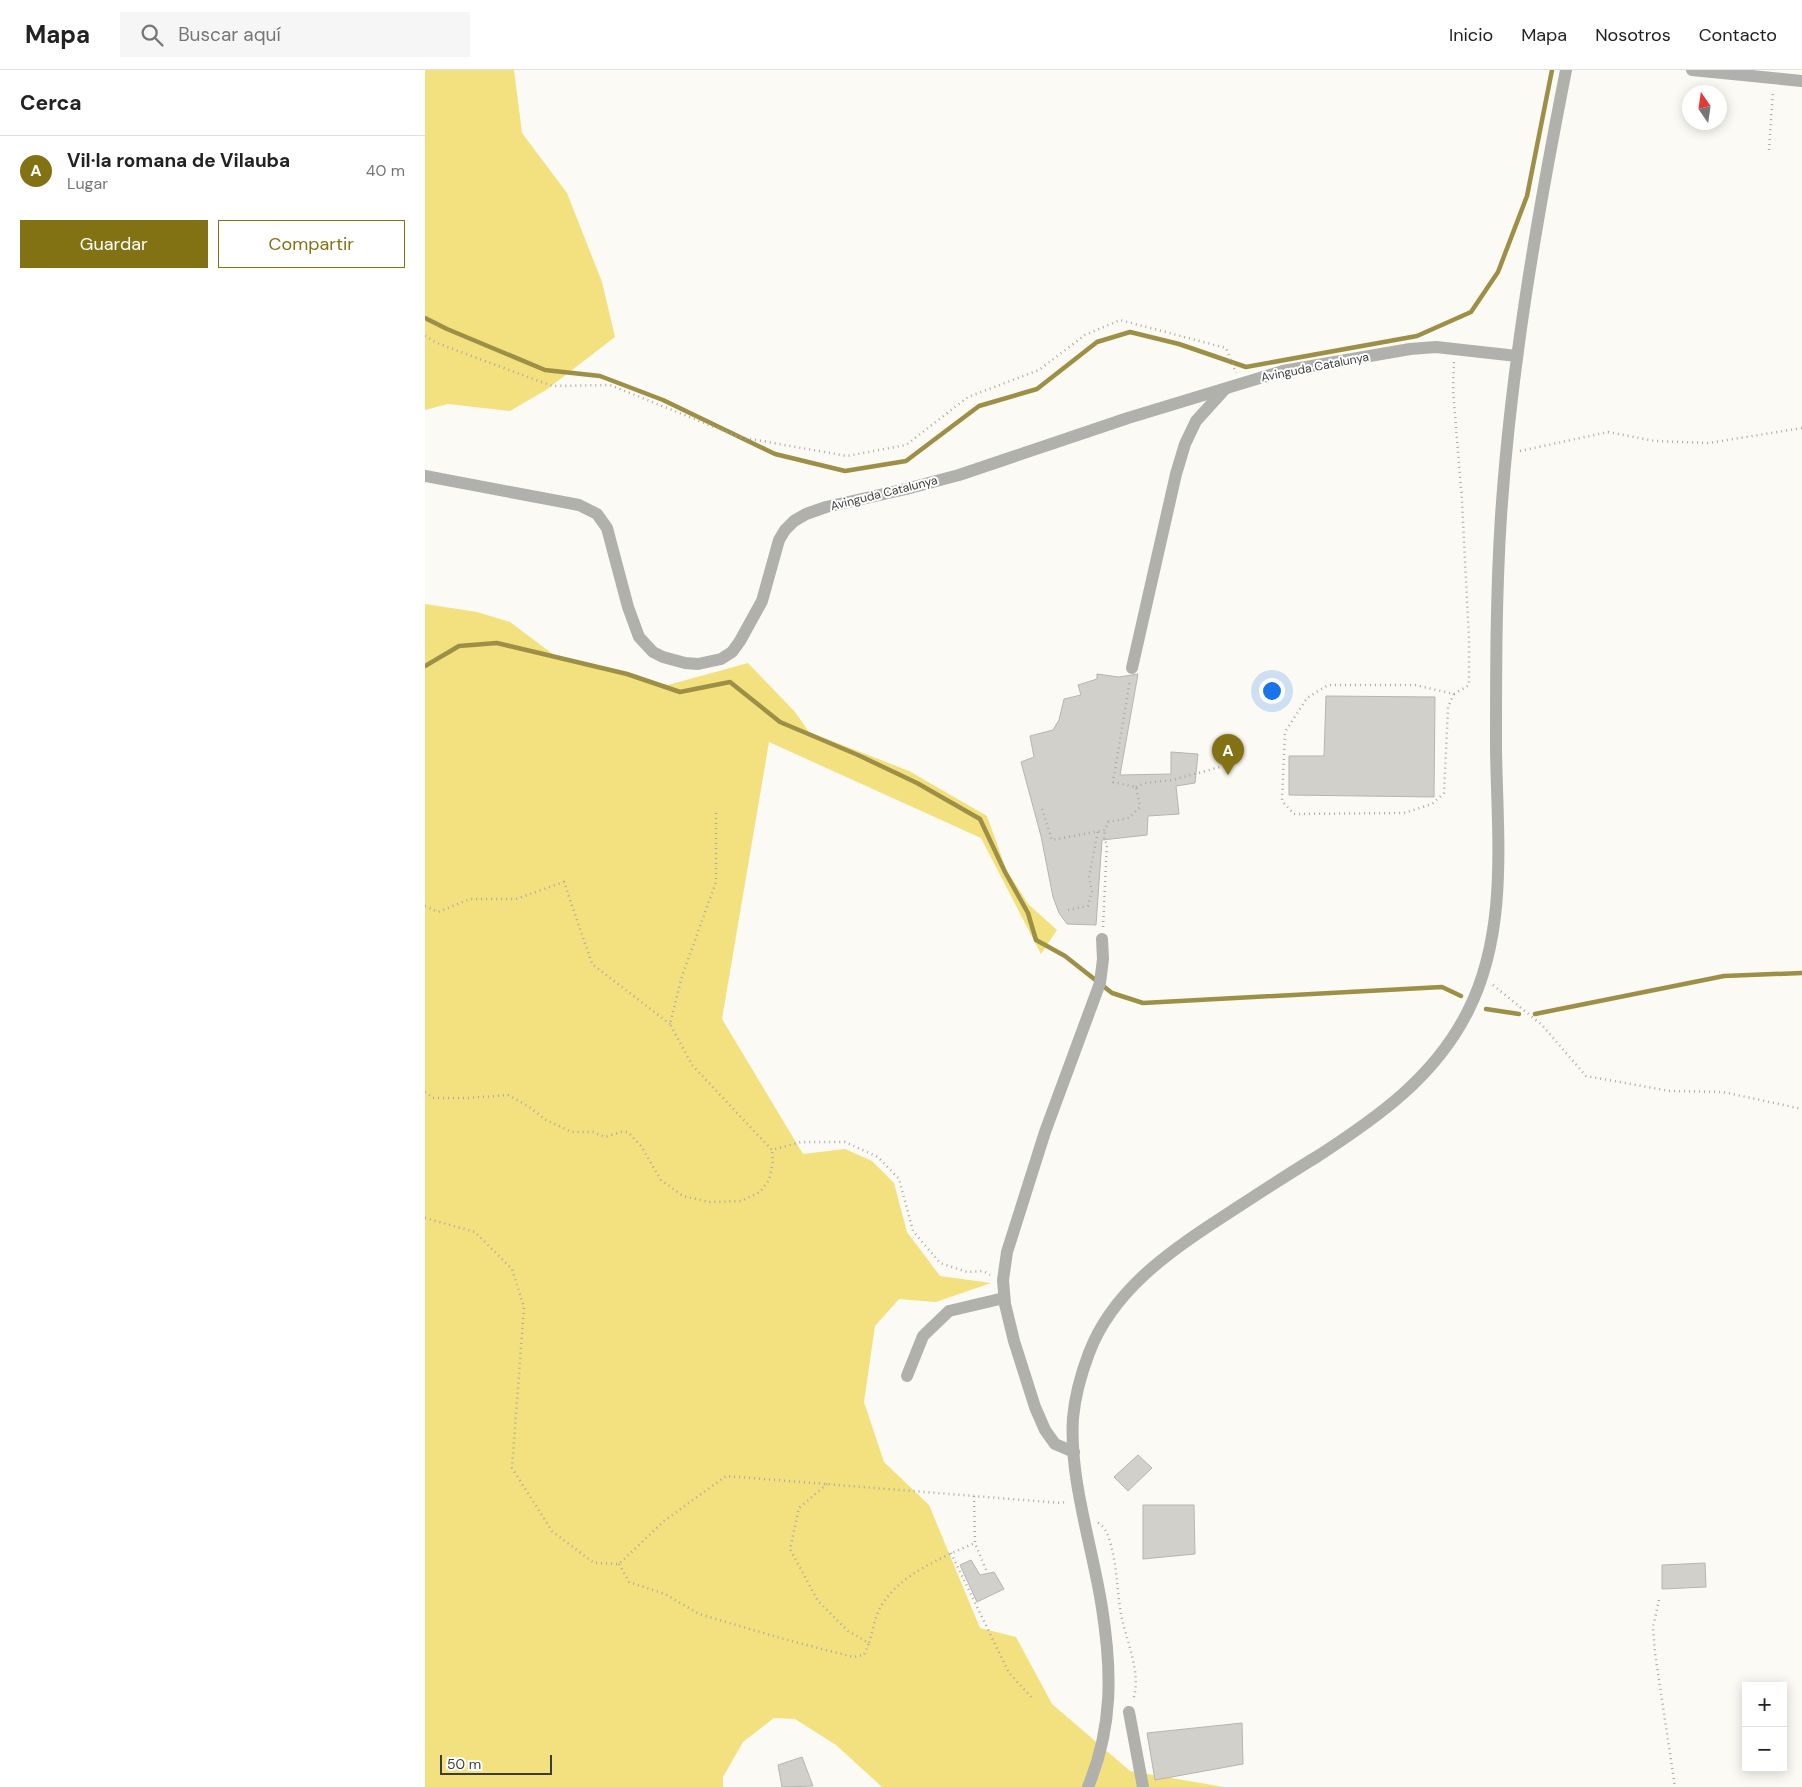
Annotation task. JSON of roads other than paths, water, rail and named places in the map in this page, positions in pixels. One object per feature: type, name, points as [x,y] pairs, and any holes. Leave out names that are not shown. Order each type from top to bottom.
[{"type":"street","points":[[1088,1787],[1099,1759],[1108,1715],[1110,1683],[1102,1604],[1080,1499],[1074,1452],[1073,1419],[1079,1381],[1091,1348],[1106,1319],[1126,1294],[1152,1268],[1191,1238],[1354,1132],[1406,1092],[1428,1071],[1448,1046],[1467,1013],[1483,976],[1493,932],[1498,874],[1496,661],[1498,568],[1506,451],[1517,356],[1566,70]]},
{"type":"street","points":[[1692,70],[1802,82]]},
{"type":"street","name":"Avinguda Catalunya","points":[[425,476],[579,505],[597,514],[607,528],[628,607],[639,637],[653,652],[663,658],[685,664],[698,664],[721,659],[732,652],[740,641],[762,601],[779,540],[794,521],[806,514],[826,507],[959,475],[1128,418],[1283,371],[1410,349],[1436,347],[1517,356]]},
{"type":"street","points":[[1132,668],[1176,474],[1185,444],[1196,421],[1225,389]]},
{"type":"street","points":[[1074,1452],[1055,1444],[1045,1430],[1023,1374],[1004,1298],[1003,1280],[1007,1252],[1045,1132],[1100,983],[1103,959],[1102,939]]},
{"type":"street","points":[[907,1376],[923,1336],[949,1311],[1004,1298]]},
{"type":"street","points":[[1129,1712],[1143,1787]]},
{"type":"waterway","points":[[425,318],[545,370],[600,376],[663,400],[775,454],[845,471],[906,461],[979,406],[1037,389],[1097,342],[1130,332],[1179,344],[1246,367],[1417,336],[1471,312],[1498,272],[1527,196],[1552,70]]},
{"type":"waterway","points":[[425,666],[459,646],[497,643],[627,674],[680,692],[730,682],[780,722],[858,755],[917,783],[980,819],[1005,872],[1028,913],[1036,940],[1065,956],[1112,993],[1143,1003],[1442,987],[1461,996]]},
{"type":"waterway","points":[[1535,1014],[1724,976],[1802,973]]},
{"type":"waterway","points":[[1486,1009],[1519,1014]]},
{"type":"place","name":"Vil·la romana de Vilauba","points":[[1228,775]]}]
